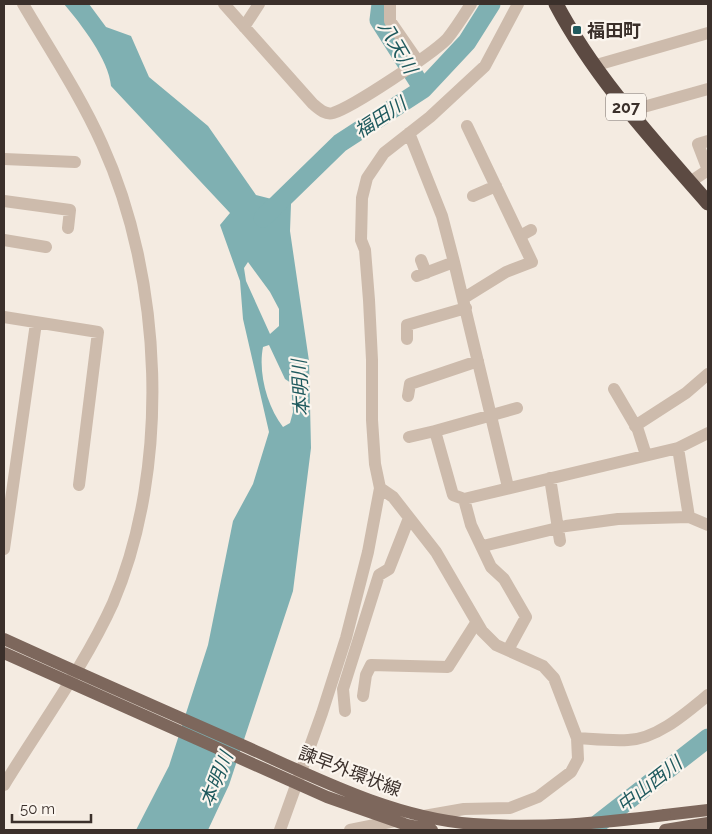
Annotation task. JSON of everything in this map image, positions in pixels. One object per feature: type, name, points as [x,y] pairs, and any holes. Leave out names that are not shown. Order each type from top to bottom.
[{"type":"highway","name":"207","points":[[556,4],[570,31],[593,66],[708,203]]},
{"type":"main road","name":"諫早外環状線","points":[[4,639],[332,785],[410,813],[472,824],[534,826],[603,823],[708,810]]},
{"type":"main road","name":"諫早外環状線","points":[[4,653],[327,797],[407,825],[432,830]]},
{"type":"main road","points":[[665,830],[708,823]]},
{"type":"street","points":[[4,785],[90,649],[112,603],[134,547],[146,487],[153,382],[148,316],[130,219],[102,144],[66,76],[22,4]]},
{"type":"street","points":[[224,4],[322,112],[332,114],[417,60],[446,39],[471,4]]},
{"type":"street","points":[[244,27],[259,4]]},
{"type":"street","points":[[390,4],[390,21],[417,60]]},
{"type":"street","points":[[280,830],[322,713],[346,638],[368,552],[380,488],[375,464],[372,420],[369,300],[365,250],[361,240],[362,198],[367,178],[384,152],[464,88],[485,66],[518,4]]},
{"type":"street","points":[[593,66],[708,33]]},
{"type":"street","points":[[629,111],[708,89]]},
{"type":"street","points":[[407,338],[407,325],[465,303],[506,272],[532,262],[467,126]]},
{"type":"street","points":[[409,132],[442,216],[465,303],[508,487]]},
{"type":"street","points":[[690,182],[708,170],[698,144],[708,141]]},
{"type":"street","points":[[4,159],[74,162]]},
{"type":"street","points":[[473,196],[496,186]]},
{"type":"street","points":[[4,200],[70,210],[68,228]]},
{"type":"street","points":[[520,236],[531,230]]},
{"type":"street","points":[[4,240],[46,246]]},
{"type":"street","points":[[421,260],[422,274],[454,262]]},
{"type":"street","points":[[4,317],[36,324],[98,332],[79,485]]},
{"type":"street","points":[[4,550],[36,324]]},
{"type":"street","points":[[408,396],[410,384],[478,361]]},
{"type":"street","points":[[635,426],[686,393],[708,374]]},
{"type":"street","points":[[614,389],[635,426],[646,455]]},
{"type":"street","points":[[409,437],[517,408]]},
{"type":"street","points":[[435,431],[453,494],[464,499],[678,448],[708,433]]},
{"type":"street","points":[[678,448],[689,517]]},
{"type":"street","points":[[550,478],[560,528],[560,541]]},
{"type":"street","points":[[350,830],[464,809],[510,808],[538,798],[571,772],[578,759],[577,741],[554,678],[543,666],[496,645],[476,623],[436,552],[393,497],[380,488]]},
{"type":"street","points":[[464,499],[471,525],[483,546],[491,567],[504,579],[526,617],[508,650]]},
{"type":"street","points":[[483,546],[560,528],[618,519],[689,517],[708,525]]},
{"type":"street","points":[[409,518],[389,570],[379,575],[343,688],[345,705],[368,695],[366,675],[371,666],[448,667],[476,623]]},
{"type":"street","points":[[4,659],[28,663]]},
{"type":"street","points":[[577,741],[629,740],[648,735],[665,727],[708,695]]},
{"type":"street","points":[[481,830],[482,809]]},
{"type":"water","name":"本明川","points":[[64,4],[89,4],[106,27],[131,36],[149,77],[208,126],[256,195],[291,204],[290,231],[309,361],[311,448],[293,591],[229,785],[208,830],[136,830],[169,766],[208,645],[233,521],[253,484],[269,432],[243,319],[240,281],[220,225],[230,213],[111,86],[100,54]],"holes":[[[248,262],[270,292],[279,309],[279,326],[270,334],[246,281],[244,268]],[[269,345],[285,379],[291,383],[293,412],[290,423],[283,427],[272,409],[263,378],[263,347]]]},
{"type":"waterway","name":"八天川","points":[[381,4],[379,20],[423,89]]},
{"type":"waterway","name":"福田川","points":[[263,218],[340,143],[423,89],[467,42],[491,4]]},
{"type":"waterway","name":"中山西川","points":[[590,830],[708,738]]},
{"type":"place","name":"福田町","points":[[577,30]]}]
